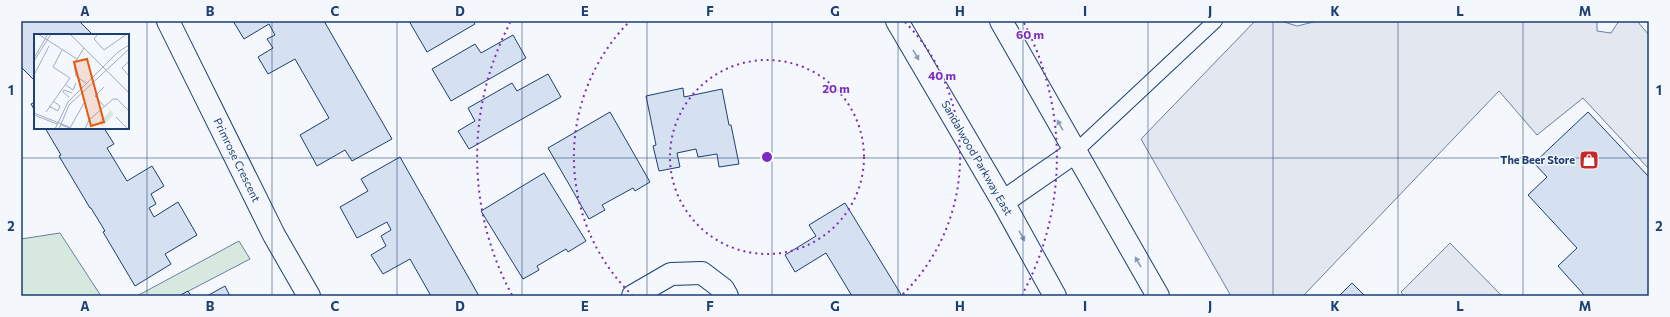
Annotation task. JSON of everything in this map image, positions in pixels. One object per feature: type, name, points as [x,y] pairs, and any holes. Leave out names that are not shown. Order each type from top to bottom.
[{"type":"main road","name":"Primrose Crescent","points":[[168,21],[274,235],[309,296]]},
{"type":"main road","name":"Sandalwood Parkway East","points":[[897,21],[1056,296]]},
{"type":"main road","points":[[1001,21],[1158,296]]},
{"type":"main road","points":[[1003,202],[1075,152]]},
{"type":"main road","points":[[633,296],[671,274],[702,273],[723,289],[727,296]]},
{"type":"lane","points":[[1075,152],[1215,21]]},
{"type":"shaded area","points":[[1255,21],[1281,21],[1297,26],[1318,21],[1597,21],[1597,31],[1611,33],[1619,21],[1637,21],[1649,35],[1649,169],[1583,98],[1537,135],[1499,91],[1303,296],[1231,296],[1141,139]]},
{"type":"shaded area","points":[[60,233],[101,296],[21,296],[21,239]]},
{"type":"shaded area","points":[[239,241],[250,259],[179,296],[137,296]]},
{"type":"shaded area","points":[[1450,243],[1502,296],[1404,296],[1401,292]]},
{"type":"building","points":[[21,21],[79,21],[91,33],[34,34],[34,80],[21,67]]},
{"type":"building","points":[[233,21],[324,21],[392,139],[352,161],[345,150],[317,166],[300,135],[329,118],[295,59],[268,74],[258,57],[273,48],[267,39],[275,35],[269,24],[244,39]]},
{"type":"building","points":[[409,21],[473,21],[475,24],[427,52]]},
{"type":"building","points":[[513,35],[526,58],[451,101],[432,69],[475,44],[481,53]]},
{"type":"building","points":[[548,74],[561,97],[469,149],[458,131],[475,121],[468,108],[512,83],[517,91]]},
{"type":"building","points":[[683,88],[684,97],[722,89],[739,164],[719,167],[717,154],[698,157],[696,149],[677,153],[680,167],[659,171],[653,146],[656,145],[646,96]]},
{"type":"building","points":[[34,102],[34,109],[31,104]]},
{"type":"building","points":[[610,112],[650,182],[635,191],[633,188],[602,205],[605,210],[589,219],[548,148]]},
{"type":"building","points":[[1588,112],[1649,177],[1649,296],[1585,296],[1558,266],[1577,248],[1528,195],[1547,177],[1534,163]]},
{"type":"building","points":[[46,129],[105,129],[114,144],[107,148],[127,181],[152,166],[164,186],[151,194],[156,204],[149,208],[154,217],[178,202],[197,235],[165,254],[171,264],[135,286],[103,232],[105,231],[59,156],[61,155]]},
{"type":"building","points":[[400,157],[479,296],[431,296],[410,259],[383,274],[371,255],[386,246],[381,236],[391,230],[387,222],[357,238],[340,207],[368,191],[361,179]]},
{"type":"building","points":[[544,173],[586,241],[568,252],[566,249],[537,266],[539,270],[523,279],[481,211]]},
{"type":"building","points":[[845,203],[902,296],[852,296],[826,253],[795,272],[785,255],[816,236],[809,225]]},
{"type":"building","points":[[1352,283],[1365,296],[1339,296]]},
{"type":"building","points":[[225,286],[230,296],[207,296]]},
{"type":"building","points":[[188,291],[191,296],[179,296]]},
{"type":"place","name":"The Beer Store","points":[[1589,160]]}]
